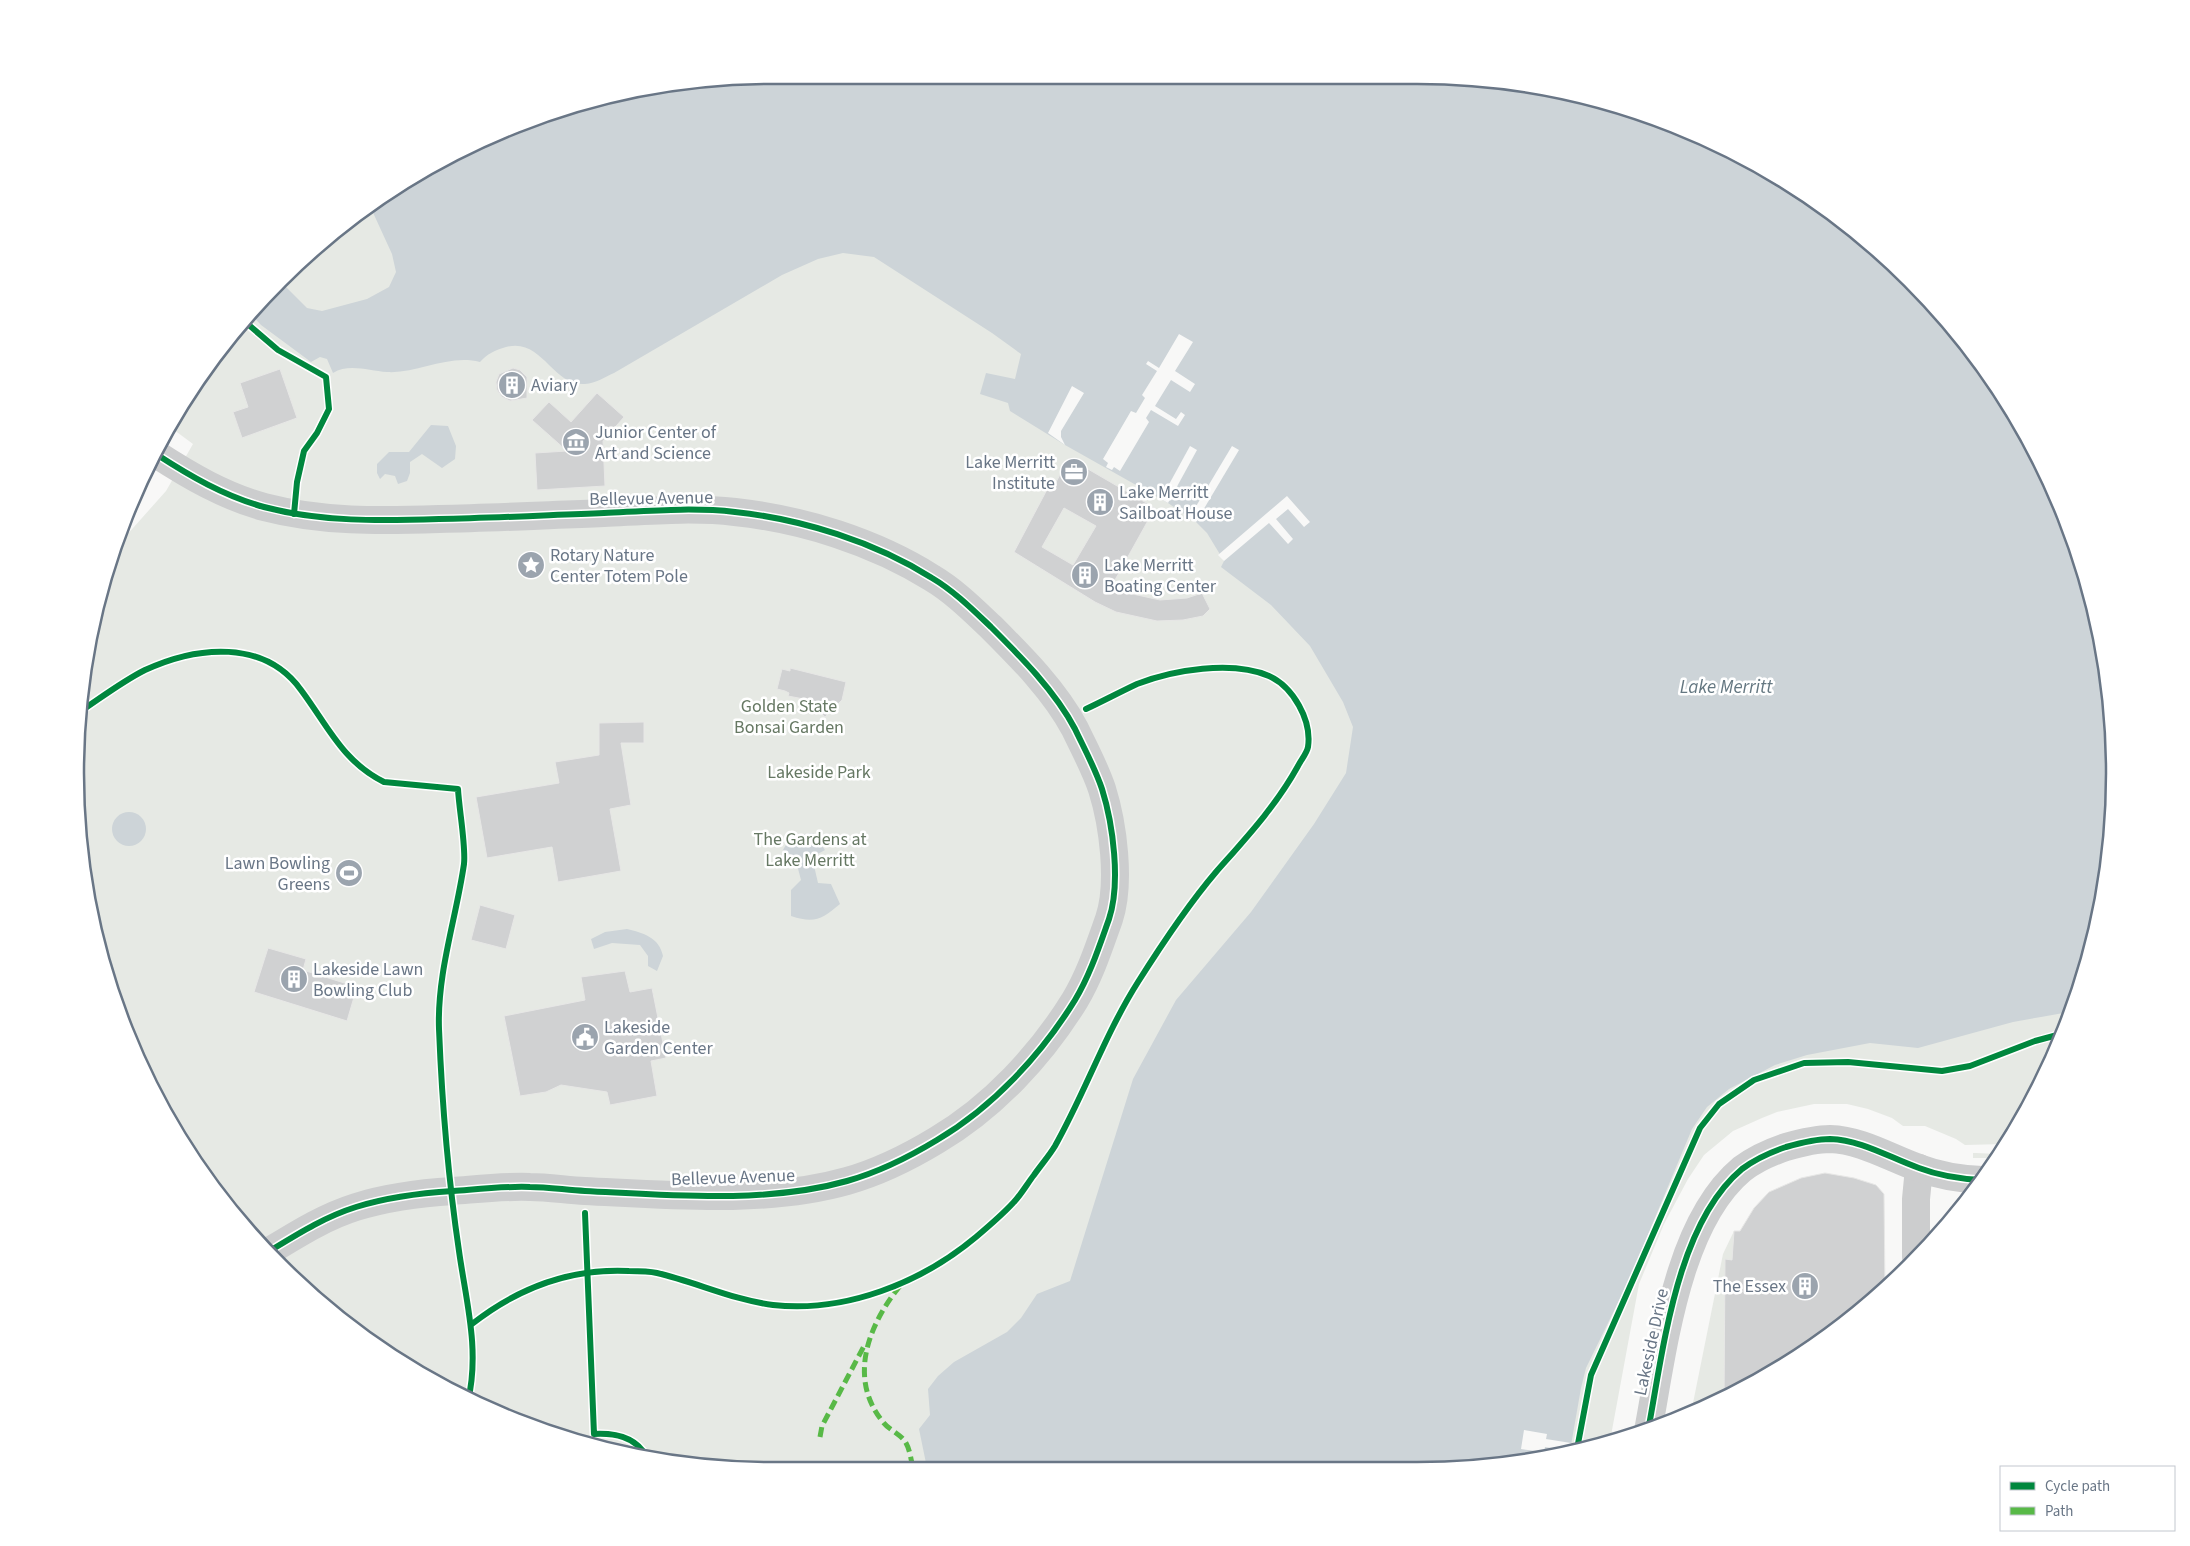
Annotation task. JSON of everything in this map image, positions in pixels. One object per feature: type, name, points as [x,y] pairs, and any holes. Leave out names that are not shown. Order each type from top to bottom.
[{"type":"street","name":"Bellevue Avenue","points":[[160,458],[194,478],[226,494],[267,508],[331,519],[461,519],[697,510],[735,512],[777,518],[864,544],[910,564],[938,581],[974,611],[1040,680],[1069,717],[1084,747],[1102,790],[1109,823],[1115,867],[1112,911],[1094,962],[1076,998],[1031,1060],[1000,1091],[971,1117],[913,1154],[855,1179],[782,1193],[742,1195],[655,1194],[537,1186],[418,1192],[355,1207],[324,1220],[275,1248]]},
{"type":"street","name":"Lakeside Drive","points":[[1650,1422],[1670,1314],[1684,1267],[1713,1202],[1743,1169],[1777,1150],[1802,1142],[1830,1140],[1852,1142],[1919,1168],[1960,1178],[1974,1179]]},
{"type":"street","points":[[1916,1247],[1916,1199],[1919,1168]]},
{"type":"green space","name":"Lakeside Park","points":[[1417,84],[1462,85],[1507,90],[1595,107],[1639,120],[1681,136],[1722,155],[1762,176],[1837,226],[1904,286],[1935,319],[1964,353],[2014,428],[2054,509],[2070,551],[2093,639],[2100,683],[2105,728],[2105,818],[2093,907],[2083,951],[2070,995],[2054,1037],[2014,1118],[1997,1144],[1965,1145],[1956,1139],[1925,1126],[1903,1126],[1892,1118],[1868,1109],[1847,1104],[1814,1104],[1777,1112],[1733,1131],[1704,1155],[1688,1179],[1664,1224],[1639,1284],[1611,1434],[1551,1449],[1507,1456],[1462,1461],[1417,1462],[728,1461],[639,1449],[595,1439],[551,1426],[509,1410],[428,1370],[353,1320],[319,1291],[286,1260],[226,1193],[176,1118],[136,1037],[120,995],[97,907],[85,818],[85,728],[97,639],[120,551],[126,536],[166,491],[193,444],[175,430],[226,353],[286,286],[353,226],[428,176],[468,155],[509,136],[551,120],[595,107],[639,97],[728,85]]},
{"type":"green space","points":[[1973,1153],[1991,1154],[1989,1158],[1973,1158]]},
{"type":"green space","points":[[1734,1231],[1732,1260],[1726,1259],[1724,1390],[1693,1405],[1723,1254]]},
{"type":"water","name":"Lake Merritt","points":[[728,85],[1462,85],[1551,97],[1595,107],[1639,120],[1681,136],[1762,176],[1800,200],[1837,226],[1904,286],[1964,353],[1990,390],[2014,428],[2054,509],[2070,551],[2093,639],[2105,728],[2106,773],[2105,818],[2093,907],[2083,951],[2063,1013],[2013,1022],[1918,1048],[1870,1043],[1807,1055],[1775,1065],[1729,1089],[1707,1107],[1692,1129],[1629,1280],[1586,1368],[1571,1444],[1507,1456],[1462,1461],[926,1462],[919,1429],[930,1415],[928,1389],[938,1376],[954,1362],[1007,1332],[1021,1318],[1037,1294],[1070,1281],[1133,1079],[1176,1000],[1251,912],[1314,824],[1346,773],[1353,727],[1343,702],[1310,646],[1271,605],[1221,567],[1224,561],[1207,533],[1196,522],[1168,503],[1065,445],[1010,411],[1008,403],[980,394],[986,373],[1015,379],[1021,354],[992,333],[874,257],[843,253],[818,259],[782,275],[614,373],[585,384],[574,383],[564,378],[538,355],[529,349],[518,346],[506,347],[495,351],[480,362],[456,360],[398,372],[346,368],[333,373],[327,359],[320,357],[311,362],[255,319],[286,287],[307,308],[322,311],[367,299],[389,287],[396,272],[392,254],[373,212],[428,176],[468,155],[509,136],[551,120],[595,107],[639,97]]},
{"type":"water","points":[[431,425],[448,426],[456,446],[455,459],[442,468],[422,454],[410,462],[410,473],[407,481],[398,484],[395,476],[385,474],[380,479],[377,473],[377,464],[389,452],[409,452]]},
{"type":"water","points":[[129,812],[141,817],[146,829],[141,841],[129,846],[117,841],[112,829],[117,817]]},
{"type":"water","points":[[813,833],[825,850],[812,857],[818,883],[831,884],[840,904],[818,919],[806,920],[791,916],[791,890],[801,880],[795,857],[783,850],[789,841],[795,837]]},
{"type":"water","points":[[627,929],[644,934],[658,944],[663,956],[657,971],[648,966],[648,956],[640,945],[612,943],[594,949],[591,939],[605,932]]},
{"type":"pier","points":[[1179,334],[1193,342],[1175,371],[1195,384],[1190,392],[1171,380],[1155,406],[1176,419],[1181,412],[1185,415],[1178,426],[1151,410],[1146,418],[1149,422],[1120,471],[1114,467],[1112,470],[1106,467],[1108,463],[1103,459],[1131,411],[1136,413],[1145,398],[1142,395],[1157,371],[1146,364],[1148,361],[1159,368]]},
{"type":"pier","points":[[1072,386],[1084,393],[1061,431],[1061,437],[1065,445],[1048,433]]},
{"type":"pier","points":[[1190,446],[1197,450],[1168,503],[1161,499]]},
{"type":"pier","points":[[1232,446],[1239,450],[1196,522],[1189,518]]},
{"type":"pier","points":[[1287,496],[1310,522],[1304,527],[1288,509],[1276,519],[1293,539],[1288,544],[1269,523],[1224,561],[1218,555]]},
{"type":"pier","points":[[1524,1430],[1547,1434],[1546,1439],[1571,1443],[1554,1448],[1545,1447],[1544,1450],[1537,1451],[1521,1449]]},
{"type":"building","name":"Aviary","points":[[513,368],[520,370],[527,377],[527,398],[510,401],[502,397],[497,390],[496,382],[499,374]]},
{"type":"building","points":[[280,369],[297,418],[242,438],[233,412],[248,407],[240,383]]},
{"type":"building","name":"Junior Center of Art and Science","points":[[597,393],[624,417],[603,441],[605,486],[537,490],[535,453],[567,451],[532,420],[549,402],[571,422]]},
{"type":"building","points":[[1069,458],[1155,508],[1110,589],[1160,600],[1187,598],[1202,593],[1210,609],[1203,616],[1183,620],[1157,621],[1116,612],[1095,602],[1014,552],[1051,482],[1055,484]],"holes":[[[1064,508],[1096,526],[1073,565],[1042,547]]]},
{"type":"building","points":[[790,668],[846,682],[842,700],[825,717],[809,700],[788,696],[789,693],[777,689],[782,669],[790,671]]},
{"type":"building","points":[[644,722],[644,743],[621,743],[631,805],[610,809],[621,871],[558,882],[552,847],[487,858],[476,797],[559,783],[555,762],[599,755],[599,723]]},
{"type":"building","points":[[480,905],[515,915],[506,949],[471,940]]},
{"type":"building","name":"Lakeside Lawn Bowling Club","points":[[268,948],[306,959],[303,970],[357,987],[347,1021],[254,992]]},
{"type":"building","name":"Lakeside Garden Center","points":[[625,971],[630,992],[652,988],[666,1058],[651,1061],[657,1096],[610,1105],[607,1092],[561,1085],[546,1092],[520,1096],[504,1016],[585,1000],[581,977]]},
{"type":"building","name":"The Essex","points":[[1825,1173],[1854,1178],[1876,1185],[1884,1194],[1885,1278],[1837,1320],[1800,1346],[1762,1370],[1724,1390],[1725,1259],[1732,1260],[1734,1231],[1740,1231],[1754,1208],[1769,1192],[1801,1178]]},
{"type":"marked path","points":[[900,1286],[879,1317],[866,1352],[864,1370],[866,1388],[872,1405],[883,1422],[906,1443],[912,1462]]},
{"type":"marked path","points":[[820,1437],[822,1426],[864,1346]]},
{"type":"cycle path","points":[[249,326],[278,350],[326,377],[329,409],[317,433],[304,451],[297,482],[294,514]]},
{"type":"cycle path","points":[[161,457],[195,478],[235,497],[285,512],[329,518],[395,520],[702,510],[735,512],[786,520],[812,526],[862,543],[910,565],[948,589],[991,627],[1037,675],[1067,715],[1096,773],[1106,803],[1112,836],[1115,871],[1113,905],[1094,961],[1075,1000],[1031,1060],[996,1096],[958,1127],[905,1158],[882,1169],[847,1181],[784,1193],[683,1196],[520,1187],[404,1196],[344,1211],[310,1227],[275,1248]]},
{"type":"cycle path","points":[[87,707],[129,679],[165,662],[207,652],[229,652],[249,655],[268,662],[286,674],[301,690],[346,753],[369,773],[384,782],[458,789],[464,864],[444,967],[439,1008],[439,1029],[449,1168],[455,1223],[471,1326],[473,1363],[469,1392]]},
{"type":"cycle path","points":[[472,1324],[508,1300],[546,1283],[586,1273],[607,1271],[657,1273],[743,1299],[773,1305],[800,1306],[854,1299],[907,1281],[931,1268],[976,1237],[1019,1197],[1055,1146],[1115,1022],[1138,982],[1205,885],[1280,795],[1308,747],[1307,726],[1304,716],[1293,696],[1278,681],[1254,671],[1220,668],[1185,671],[1137,684],[1086,709]]},
{"type":"cycle path","points":[[1578,1443],[1591,1375],[1700,1128],[1719,1104],[1754,1080],[1804,1063],[1848,1062],[1942,1071],[1970,1066],[2035,1041],[2054,1036]]},
{"type":"cycle path","points":[[1650,1422],[1667,1328],[1687,1255],[1702,1222],[1720,1193],[1742,1169],[1774,1151],[1813,1140],[1830,1139],[1865,1146],[1935,1173],[1974,1179]]},
{"type":"cycle path","points":[[585,1213],[594,1434],[609,1434],[623,1437],[641,1449]]},
{"type":"place","name":"Aviary","points":[[512,385]]},
{"type":"place","name":"Junior Center of Art and Science","points":[[576,442]]},
{"type":"place","name":"Lake Merritt Institute","points":[[1074,472]]},
{"type":"place","name":"Lake Merritt Sailboat House","points":[[1100,502]]},
{"type":"place","name":"Rotary Nature Center Totem Pole","points":[[531,565]]},
{"type":"place","name":"Lake Merritt Boating Center","points":[[1085,575]]},
{"type":"place","name":"Lawn Bowling Greens","points":[[349,873]]},
{"type":"place","name":"Lakeside Lawn Bowling Club","points":[[294,979]]},
{"type":"place","name":"Lakeside Garden Center","points":[[585,1037]]},
{"type":"place","name":"The Essex","points":[[1805,1286]]},
{"type":"park label","name":"Golden State Bonsai Garden","points":[[789,716]]},
{"type":"park label","name":"The Gardens at Lake Merritt","points":[[810,850]]}]
